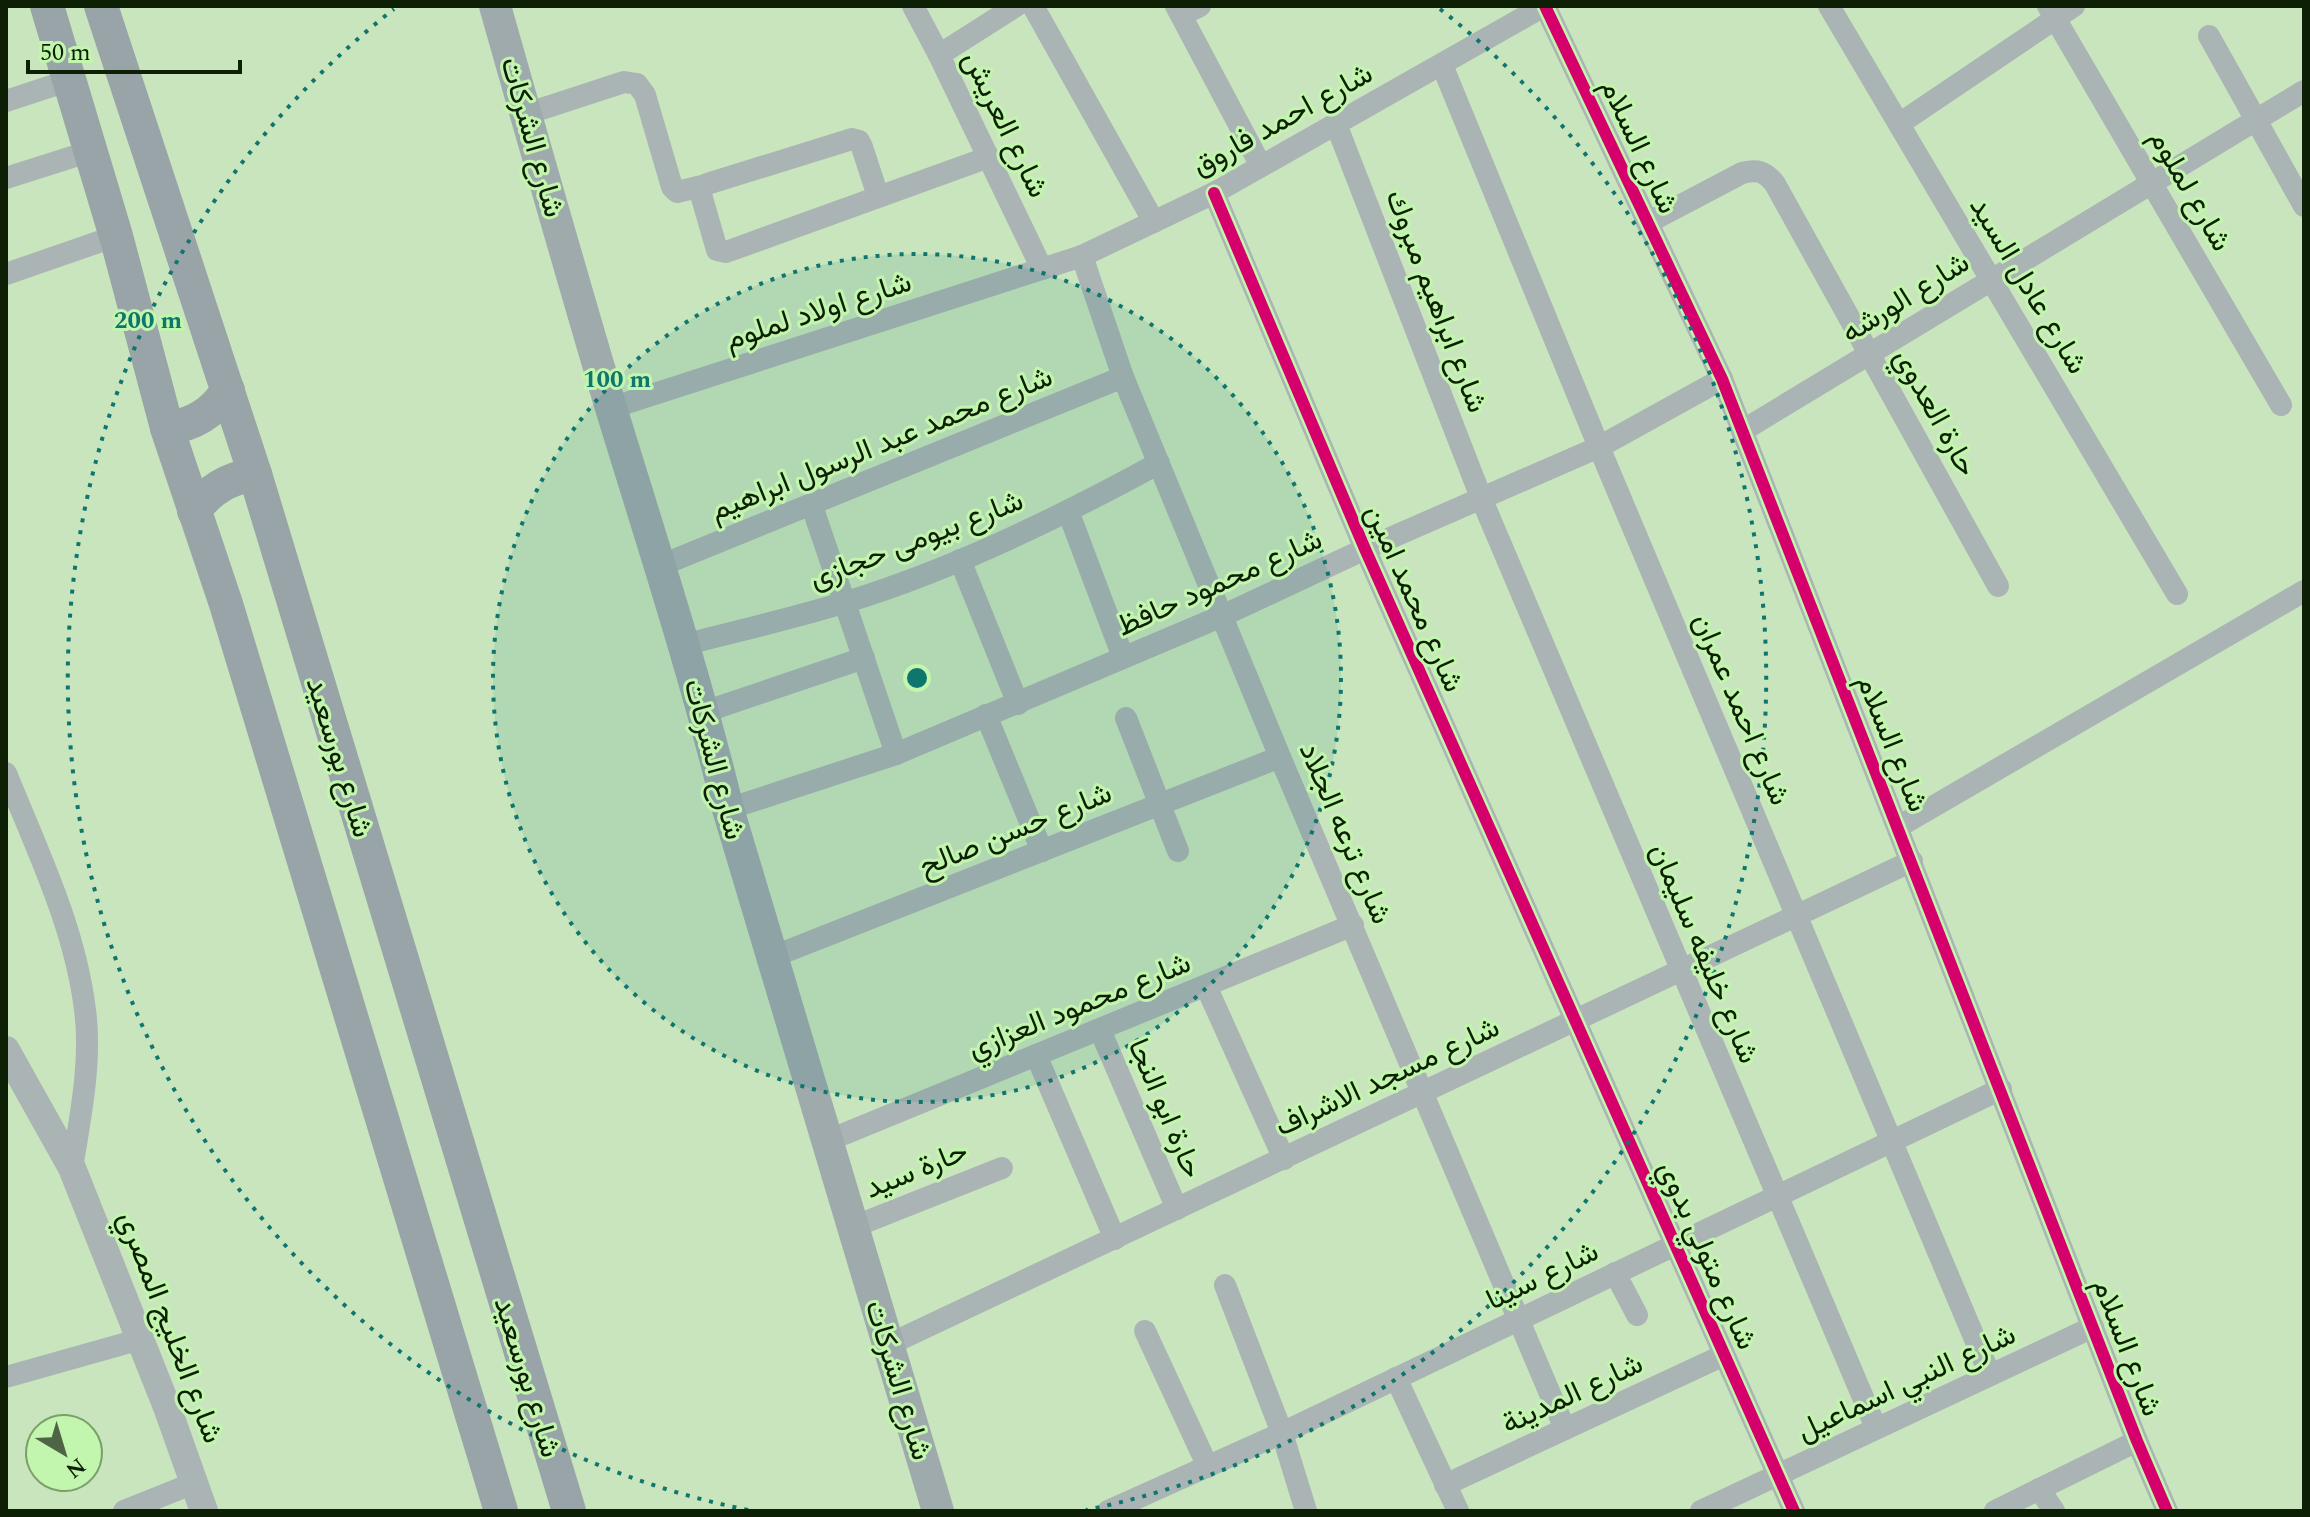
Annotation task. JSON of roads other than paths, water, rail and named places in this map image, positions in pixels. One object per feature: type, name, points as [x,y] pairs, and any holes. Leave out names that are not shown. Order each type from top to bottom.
[{"type":"main road","name":"شارع بورسعيد","points":[[47,6],[116,236],[167,428],[226,604],[501,1511]]},
{"type":"main road","name":"شارع الشركات","points":[[495,6],[611,408],[662,565],[728,809],[938,1511]]},
{"type":"main road","name":"شارع بورسعيد","points":[[105,7],[255,474],[569,1511]]},
{"type":"main road","points":[[167,428],[196,421],[220,403],[228,390]]},
{"type":"main road","points":[[194,511],[214,489],[255,474]]},
{"type":"street","name":"شارع العريش","points":[[913,6],[1042,269]]},
{"type":"street","points":[[939,55],[1016,6]]},
{"type":"street","points":[[1033,6],[1154,222]]},
{"type":"street","name":"شارع احمد فاروق","points":[[1042,269],[1082,256],[1214,193],[1545,6]]},
{"type":"street","name":"شارع السلام","points":[[1545,6],[1722,379],[2167,1511]]},
{"type":"street","name":"شارع عادل السيد","points":[[1829,6],[2177,594]]},
{"type":"street","points":[[1899,124],[2051,12],[2074,6]]},
{"type":"street","points":[[1185,9],[1261,166]]},
{"type":"street","name":"شارع لملوم","points":[[2051,12],[2281,405]]},
{"type":"street","points":[[2209,36],[2304,206]]},
{"type":"street","name":"شارع احمد عمران","points":[[1442,65],[1599,447],[1990,1375]]},
{"type":"street","points":[[6,101],[70,80]]},
{"type":"street","points":[[526,114],[624,82],[637,84],[645,95],[672,187],[677,192],[852,139],[862,147],[878,196]]},
{"type":"street","name":"شارع الورشه","points":[[1742,431],[2304,91]]},
{"type":"street","name":"شارع ابراهيم مبروك","points":[[1336,124],[1482,500]]},
{"type":"street","points":[[6,178],[91,151]]},
{"type":"street","points":[[702,186],[700,191],[720,252],[989,157]]},
{"type":"street","name":"حارة العدوي","points":[[1647,223],[1742,173],[1754,170],[1767,173],[1998,586]]},
{"type":"street","name":"شارع محمد امين","points":[[1214,193],[1365,549],[1574,1021]]},
{"type":"street","points":[[6,274],[116,236]]},
{"type":"street","name":"شارع ترعه الجلاد","points":[[1082,256],[1123,377],[1280,757],[1565,1429]]},
{"type":"street","name":"شارع اولاد لملوم","points":[[611,408],[1042,269]]},
{"type":"street","name":"شارع محمد عبد الرسول ابراهيم","points":[[662,565],[1123,377]]},
{"type":"street","name":"شارع محمود حافظ","points":[[728,809],[896,754],[1222,616],[1365,549],[1599,447],[1722,379]]},
{"type":"street","name":"شارع بيومى حجازى","points":[[684,645],[845,602],[960,560],[1068,511],[1159,463]]},
{"type":"street","name":"شارع خليفه سليمان","points":[[1482,500],[1876,1428]]},
{"type":"street","points":[[812,506],[896,754]]},
{"type":"street","points":[[1068,511],[1123,657]]},
{"type":"street","points":[[960,560],[1018,704]]},
{"type":"street","points":[[1898,827],[2304,591]]},
{"type":"street","points":[[704,712],[864,658]]},
{"type":"street","points":[[986,715],[1042,851]]},
{"type":"street","points":[[1126,718],[1178,851]]},
{"type":"street","name":"شارع حسن صالح","points":[[772,957],[1280,757]]},
{"type":"street","points":[[6,773],[72,938],[86,1012],[84,1089],[72,1168]]},
{"type":"street","name":"شارع مسجد الاشراف","points":[[888,1345],[1912,861]]},
{"type":"street","name":"شارع محمود العزازي","points":[[827,1141],[1353,925]]},
{"type":"street","points":[[1206,986],[1284,1159]]},
{"type":"street","name":"شارع متولي بدوي","points":[[1574,1021],[1794,1511]]},
{"type":"street","name":"حارة ابو النجا","points":[[1100,1030],[1177,1209]]},
{"type":"street","name":"شارع الخليج المصري","points":[[6,1050],[72,1168],[141,1339],[204,1511]]},
{"type":"street","points":[[1036,1055],[1115,1239]]},
{"type":"street","name":"شارع سينا","points":[[1108,1511],[1282,1433],[2001,1089]]},
{"type":"street","name":"حارة سيد","points":[[853,1227],[1002,1168]]},
{"type":"street","points":[[1615,1273],[1637,1315]]},
{"type":"street","points":[[1225,1285],[1282,1433],[1306,1511]]},
{"type":"street","name":"شارع النبي اسماعيل","points":[[1701,1511],[2093,1327]]},
{"type":"street","points":[[1145,1331],[1208,1467]]},
{"type":"street","points":[[6,1377],[141,1339]]},
{"type":"street","name":"شارع المدينة","points":[[1445,1485],[1724,1355]]},
{"type":"street","points":[[1396,1378],[1458,1511]]},
{"type":"street","points":[[1995,1511],[2137,1441]]},
{"type":"street","points":[[124,1511],[194,1483]]},
{"type":"street","points":[[2039,1489],[2054,1511]]}]
